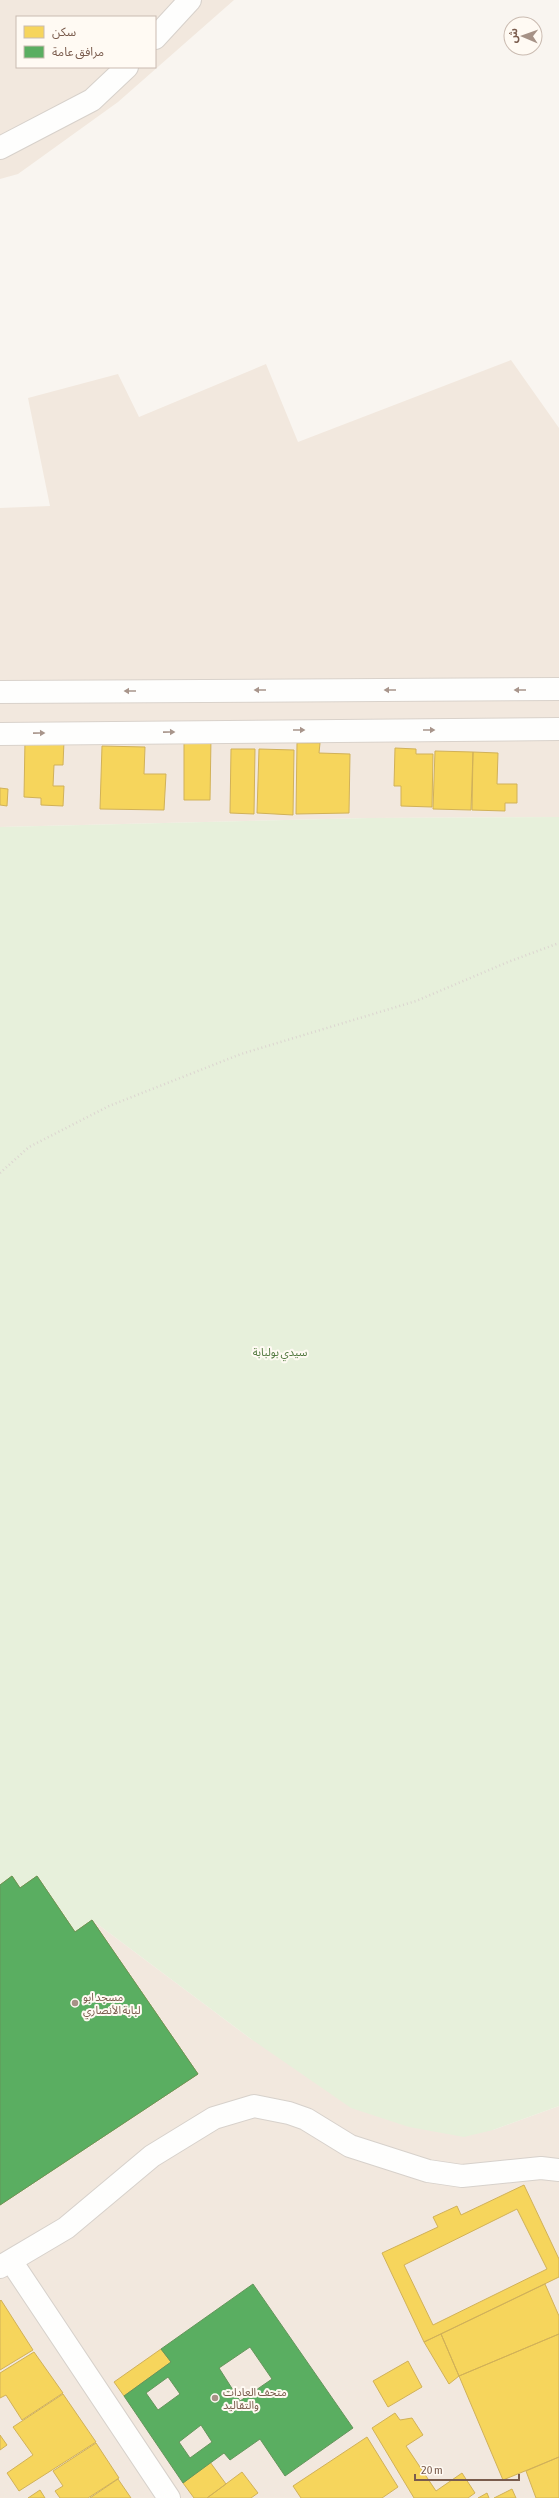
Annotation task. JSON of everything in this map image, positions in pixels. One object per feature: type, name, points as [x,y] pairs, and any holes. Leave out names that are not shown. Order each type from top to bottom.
[{"type":"main road","points":[[156,37],[190,0]]},
{"type":"main road","points":[[0,148],[92,100],[125,68]]},
{"type":"main road","points":[[0,692],[559,689]]},
{"type":"main road","points":[[0,734],[559,729]]},
{"type":"main road","points":[[169,2498],[6,2264],[66,2228],[152,2156],[214,2118],[254,2106],[289,2113],[306,2120],[350,2146],[428,2171],[462,2176],[541,2168],[559,2170]]},
{"type":"path","points":[[0,1173],[29,1147],[109,1106],[241,1054],[416,1001],[508,962],[559,943]]},
{"type":"shaded area","points":[[0,0],[234,0],[118,102],[18,174],[0,179]]},
{"type":"shaded area","points":[[511,360],[559,428],[559,817],[369,818],[0,827],[0,508],[50,506],[28,398],[118,374],[139,417],[266,364],[298,442]]},
{"type":"shaded area","points":[[12,1876],[75,1932],[92,1920],[251,2039],[493,2130],[559,2106],[559,2498],[0,2498],[0,1885]]},
{"type":"green space","name":"سيدي بولبابة","points":[[559,817],[559,2106],[493,2130],[464,2137],[409,2127],[351,2108],[251,2039],[92,1920],[75,1932],[20,1888],[12,1876],[0,1885],[0,827],[369,818]]},
{"type":"building: سكن","points":[[184,738],[211,738],[210,800],[184,800]]},
{"type":"building: سكن","points":[[25,740],[64,741],[63,765],[54,765],[53,786],[64,786],[63,806],[41,805],[41,798],[24,797]]},
{"type":"building: سكن","points":[[297,743],[320,743],[319,753],[350,754],[349,813],[296,814]]},
{"type":"building: سكن","points":[[102,746],[145,747],[144,774],[166,774],[164,810],[100,809]]},
{"type":"building: سكن","points":[[395,748],[416,749],[416,754],[433,754],[432,807],[401,806],[401,786],[394,786]]},
{"type":"building: سكن","points":[[231,749],[255,749],[254,814],[230,813]]},
{"type":"building: سكن","points":[[259,749],[294,750],[293,815],[257,813]]},
{"type":"building: سكن","points":[[435,751],[473,752],[471,810],[433,809]]},
{"type":"building: سكن","points":[[473,752],[498,753],[497,784],[517,784],[517,803],[505,803],[505,811],[472,810]]},
{"type":"building: سكن","points":[[0,788],[8,789],[7,806],[0,805]]},
{"type":"building: سكن","name":"مسجد ابو لبابة الأنصاري","points":[[12,1876],[20,1888],[37,1876],[75,1932],[92,1920],[198,2074],[0,2205],[0,2145],[5,2142],[0,2134],[0,1885]]},
{"type":"building: سكن","points":[[524,2185],[559,2259],[559,2277],[424,2342],[382,2253],[438,2227],[433,2217],[457,2206],[461,2215]],"holes":[[[517,2209],[547,2269],[433,2325],[404,2265]]]},
{"type":"building: سكن","points":[[545,2284],[559,2316],[559,2334],[459,2376],[441,2334]]},
{"type":"building: سكن","points":[[1,2300],[33,2350],[0,2370],[0,2301]]},
{"type":"building: سكن","points":[[441,2334],[459,2376],[449,2384],[424,2342]]},
{"type":"building: سكن","points":[[559,2334],[559,2457],[503,2480],[459,2376]]},
{"type":"building: سكن","points":[[161,2349],[171,2362],[124,2396],[114,2382]]},
{"type":"building: سكن","points":[[34,2352],[63,2393],[22,2420],[6,2395],[0,2398],[0,2373]]},
{"type":"building: سكن","points":[[408,2361],[422,2387],[388,2407],[373,2381]]},
{"type":"building: سكن","points":[[63,2394],[96,2442],[19,2491],[7,2473],[33,2455],[13,2427]]},
{"type":"building: سكن","points":[[395,2413],[400,2420],[412,2418],[423,2435],[406,2446],[436,2491],[462,2473],[475,2493],[468,2498],[414,2498],[372,2428]]},
{"type":"building: سكن","points":[[0,2435],[7,2445],[0,2450]]},
{"type":"building: سكن","points":[[367,2437],[398,2487],[382,2498],[301,2498],[293,2486]]},
{"type":"building: سكن","points":[[96,2443],[119,2478],[88,2498],[60,2498],[55,2491],[63,2486],[53,2471]]},
{"type":"building: سكن","points":[[559,2457],[559,2498],[536,2498],[526,2471]]},
{"type":"building: سكن","points":[[210,2462],[226,2484],[207,2498],[194,2498],[183,2483]]},
{"type":"building: سكن","points":[[242,2472],[258,2493],[251,2498],[207,2498]]},
{"type":"building: سكن","points":[[118,2479],[131,2498],[90,2498]]},
{"type":"building: سكن","points":[[512,2489],[516,2498],[494,2498]]},
{"type":"building: سكن","points":[[40,2490],[45,2498],[28,2498]]},
{"type":"building: سكن","points":[[487,2493],[489,2498],[478,2498]]},
{"type":"building: مرافق عامة","name":"مسجد ابو لبابة الأنصاري","points":[[12,1876],[20,1888],[37,1876],[75,1932],[92,1920],[198,2074],[0,2205],[0,1885]]},
{"type":"building: مرافق عامة","points":[[253,2284],[353,2428],[285,2476],[260,2439],[230,2460],[224,2453],[183,2483],[124,2396],[171,2362],[161,2349]],"holes":[[[250,2347],[272,2379],[240,2401],[219,2368]],[[168,2377],[180,2394],[158,2410],[146,2393]],[[201,2425],[212,2442],[190,2458],[179,2442]]]},
{"type":"place","name":"مسجد ابو لبابة الأنصاري","points":[[75,2003]]},
{"type":"place","name":"متحف العادات والتقاليد","points":[[215,2398]]}]
